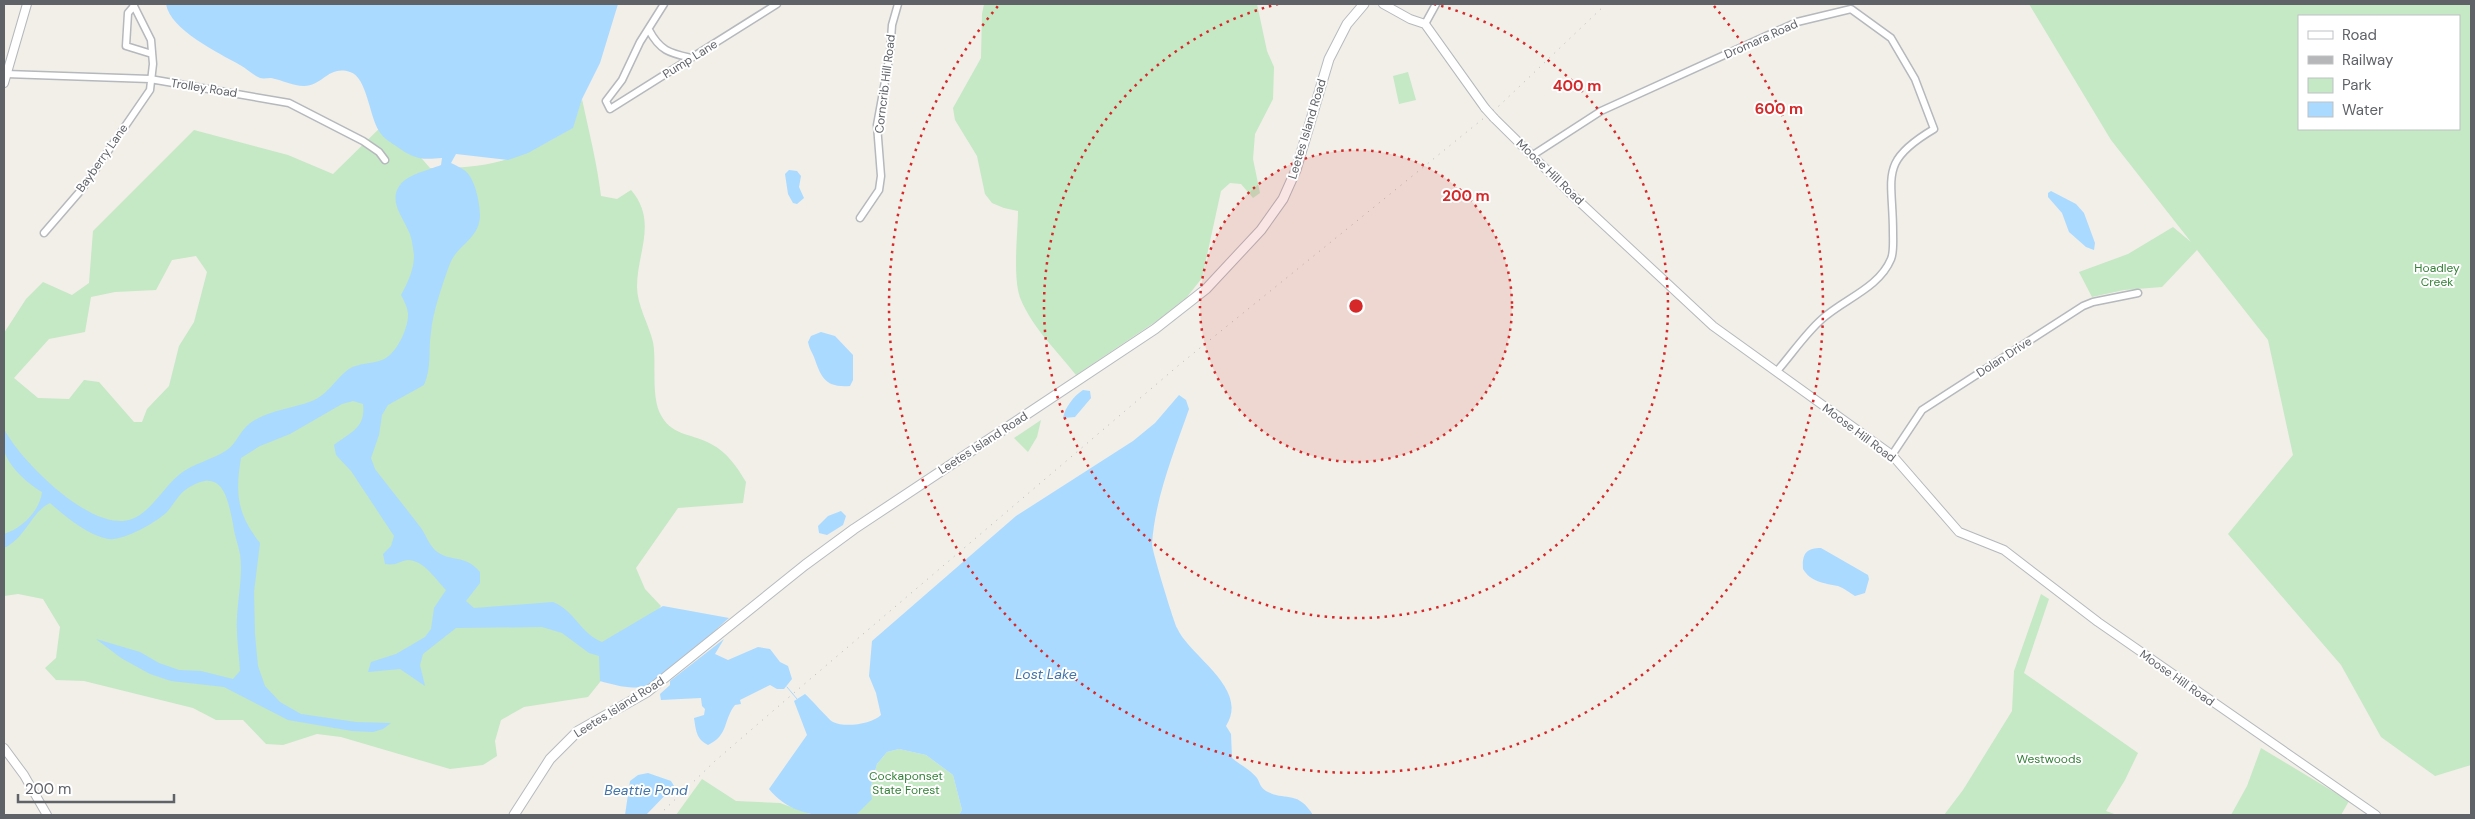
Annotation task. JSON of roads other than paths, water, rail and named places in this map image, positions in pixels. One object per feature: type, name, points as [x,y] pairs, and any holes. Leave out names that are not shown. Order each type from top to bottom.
[{"type":"main road","name":"Leetes Island Road","points":[[514,815],[550,759],[578,731],[647,692],[805,565],[854,529],[1155,329],[1206,289],[1261,230],[1283,199],[1296,170],[1329,59],[1341,35],[1364,4]]},
{"type":"street","points":[[4,83],[27,4]]},
{"type":"street","points":[[664,4],[649,30],[654,39],[667,52],[691,58]]},
{"type":"street","name":"Pump Lane","points":[[649,30],[640,42],[622,80],[606,101],[610,109],[777,4]]},
{"type":"street","name":"Corncrib Hill Road","points":[[860,218],[879,190],[881,176],[877,125],[890,54],[892,25],[898,4]]},
{"type":"street","points":[[1383,4],[1410,19],[1425,24],[1436,4]]},
{"type":"street","points":[[134,5],[128,13],[126,46],[152,54]]},
{"type":"street","name":"Bayberry Lane","points":[[44,233],[82,189],[150,90],[152,54],[149,34],[134,5]]},
{"type":"street","name":"Dromara Road","points":[[1533,155],[1602,111],[1797,22],[1850,10],[1890,38],[1915,80],[1934,129],[1912,142],[1895,162],[1891,179],[1893,212],[1892,258],[1881,274],[1860,292],[1822,319],[1777,371]]},
{"type":"street","name":"Moose Hill Road","points":[[1425,24],[1485,108],[1576,198],[1713,326],[1892,455],[1959,532],[2004,550],[2097,621],[2376,815]]},
{"type":"street","name":"Trolley Road","points":[[6,74],[150,79],[289,103],[363,141],[380,152],[385,160]]},
{"type":"street","name":"Dolan Drive","points":[[1892,455],[1922,410],[2083,306],[2093,302],[2138,293]]},
{"type":"street","points":[[4,748],[24,775],[47,815]]},
{"type":"water","points":[[166,4],[618,4],[600,63],[582,99],[573,128],[528,153],[508,160],[456,154],[451,163],[468,173],[474,184],[479,204],[479,224],[472,237],[452,259],[449,266],[432,324],[429,365],[424,385],[388,405],[382,415],[379,435],[371,458],[375,469],[421,528],[434,549],[447,557],[468,562],[480,572],[480,583],[466,601],[474,608],[553,602],[567,610],[588,634],[602,642],[663,606],[729,618],[663,676],[645,686],[639,687],[622,686],[600,681],[599,656],[589,653],[562,633],[542,627],[456,628],[423,654],[420,665],[425,686],[400,669],[368,672],[371,662],[396,654],[425,637],[431,629],[434,608],[446,590],[419,563],[408,560],[395,564],[385,564],[383,554],[391,546],[394,536],[351,471],[336,455],[334,445],[360,424],[363,404],[353,401],[342,404],[290,434],[260,446],[241,458],[238,493],[242,513],[260,543],[254,592],[255,634],[258,666],[265,686],[280,702],[301,714],[356,722],[391,723],[383,729],[373,732],[352,731],[288,720],[224,687],[171,681],[150,674],[121,658],[96,639],[140,652],[159,663],[179,670],[201,671],[233,679],[240,671],[237,624],[241,578],[240,554],[226,496],[222,488],[216,483],[209,481],[200,482],[188,488],[181,493],[169,510],[161,517],[147,526],[114,539],[100,537],[84,529],[50,503],[38,512],[12,544],[4,548],[4,534],[17,528],[29,518],[38,506],[42,492],[14,468],[6,456],[3,448],[4,429],[12,442],[39,473],[73,502],[107,519],[123,521],[132,519],[147,509],[180,474],[227,450],[246,427],[256,419],[318,398],[349,369],[387,357],[397,347],[404,333],[408,313],[401,295],[412,271],[414,255],[410,234],[396,203],[397,191],[400,185],[408,178],[441,165],[442,158],[423,159],[413,156],[385,138],[379,131],[364,89],[356,75],[350,72],[336,71],[316,83],[304,86],[271,78],[260,78],[186,32],[169,14]]},
{"type":"water","points":[[789,170],[797,171],[801,176],[799,187],[804,198],[797,204],[793,203],[788,194],[785,174]]},
{"type":"water","points":[[2051,191],[2076,204],[2084,213],[2095,243],[2094,250],[2086,247],[2069,232],[2062,213],[2048,197],[2048,193]]},
{"type":"water","points":[[821,332],[835,336],[853,355],[853,380],[850,386],[829,383],[819,370],[808,342],[811,336]]},
{"type":"water","points":[[1083,390],[1090,391],[1091,398],[1075,417],[1063,418],[1070,402]]},
{"type":"water","name":"Lost Lake","points":[[1179,395],[1186,400],[1189,409],[1161,492],[1152,544],[1167,599],[1177,628],[1224,686],[1230,699],[1231,712],[1226,726],[1231,734],[1232,758],[1255,775],[1266,791],[1279,796],[1291,797],[1302,802],[1313,815],[959,815],[962,810],[953,775],[926,755],[899,749],[887,752],[877,764],[870,789],[872,799],[857,814],[832,816],[809,814],[787,805],[769,789],[807,735],[794,701],[805,694],[831,721],[844,725],[865,723],[881,715],[876,693],[869,676],[872,641],[1016,516],[1133,441],[1155,423]]},
{"type":"water","points":[[841,511],[846,516],[843,525],[827,535],[819,533],[818,526],[828,516]]},
{"type":"water","points":[[1821,548],[1868,575],[1869,579],[1865,593],[1855,596],[1840,587],[1822,583],[1806,573],[1803,569],[1804,556],[1812,549]]},
{"type":"water","points":[[724,639],[715,654],[728,660],[758,647],[770,649],[780,662],[788,666],[792,679],[784,689],[777,689],[770,685],[740,700],[741,704],[735,705],[731,711],[723,732],[715,741],[708,745],[699,737],[694,718],[704,715],[705,709],[702,706],[701,698],[661,700],[660,694],[670,685],[670,681]]},
{"type":"water","name":"Beattie Pond","points":[[648,773],[671,781],[674,786],[646,815],[625,815],[630,781],[638,775]]},
{"type":"waterway","points":[[787,687],[797,699]]},
{"type":"railway","points":[[659,815],[715,761],[1179,365],[1500,105],[1606,4]]},
{"type":"park label","name":"Hoadley Creek","points":[[2437,275]]},
{"type":"park label","name":"Westwoods","points":[[2049,759]]},
{"type":"park label","name":"Cockaponset State Forest","points":[[906,783]]}]
